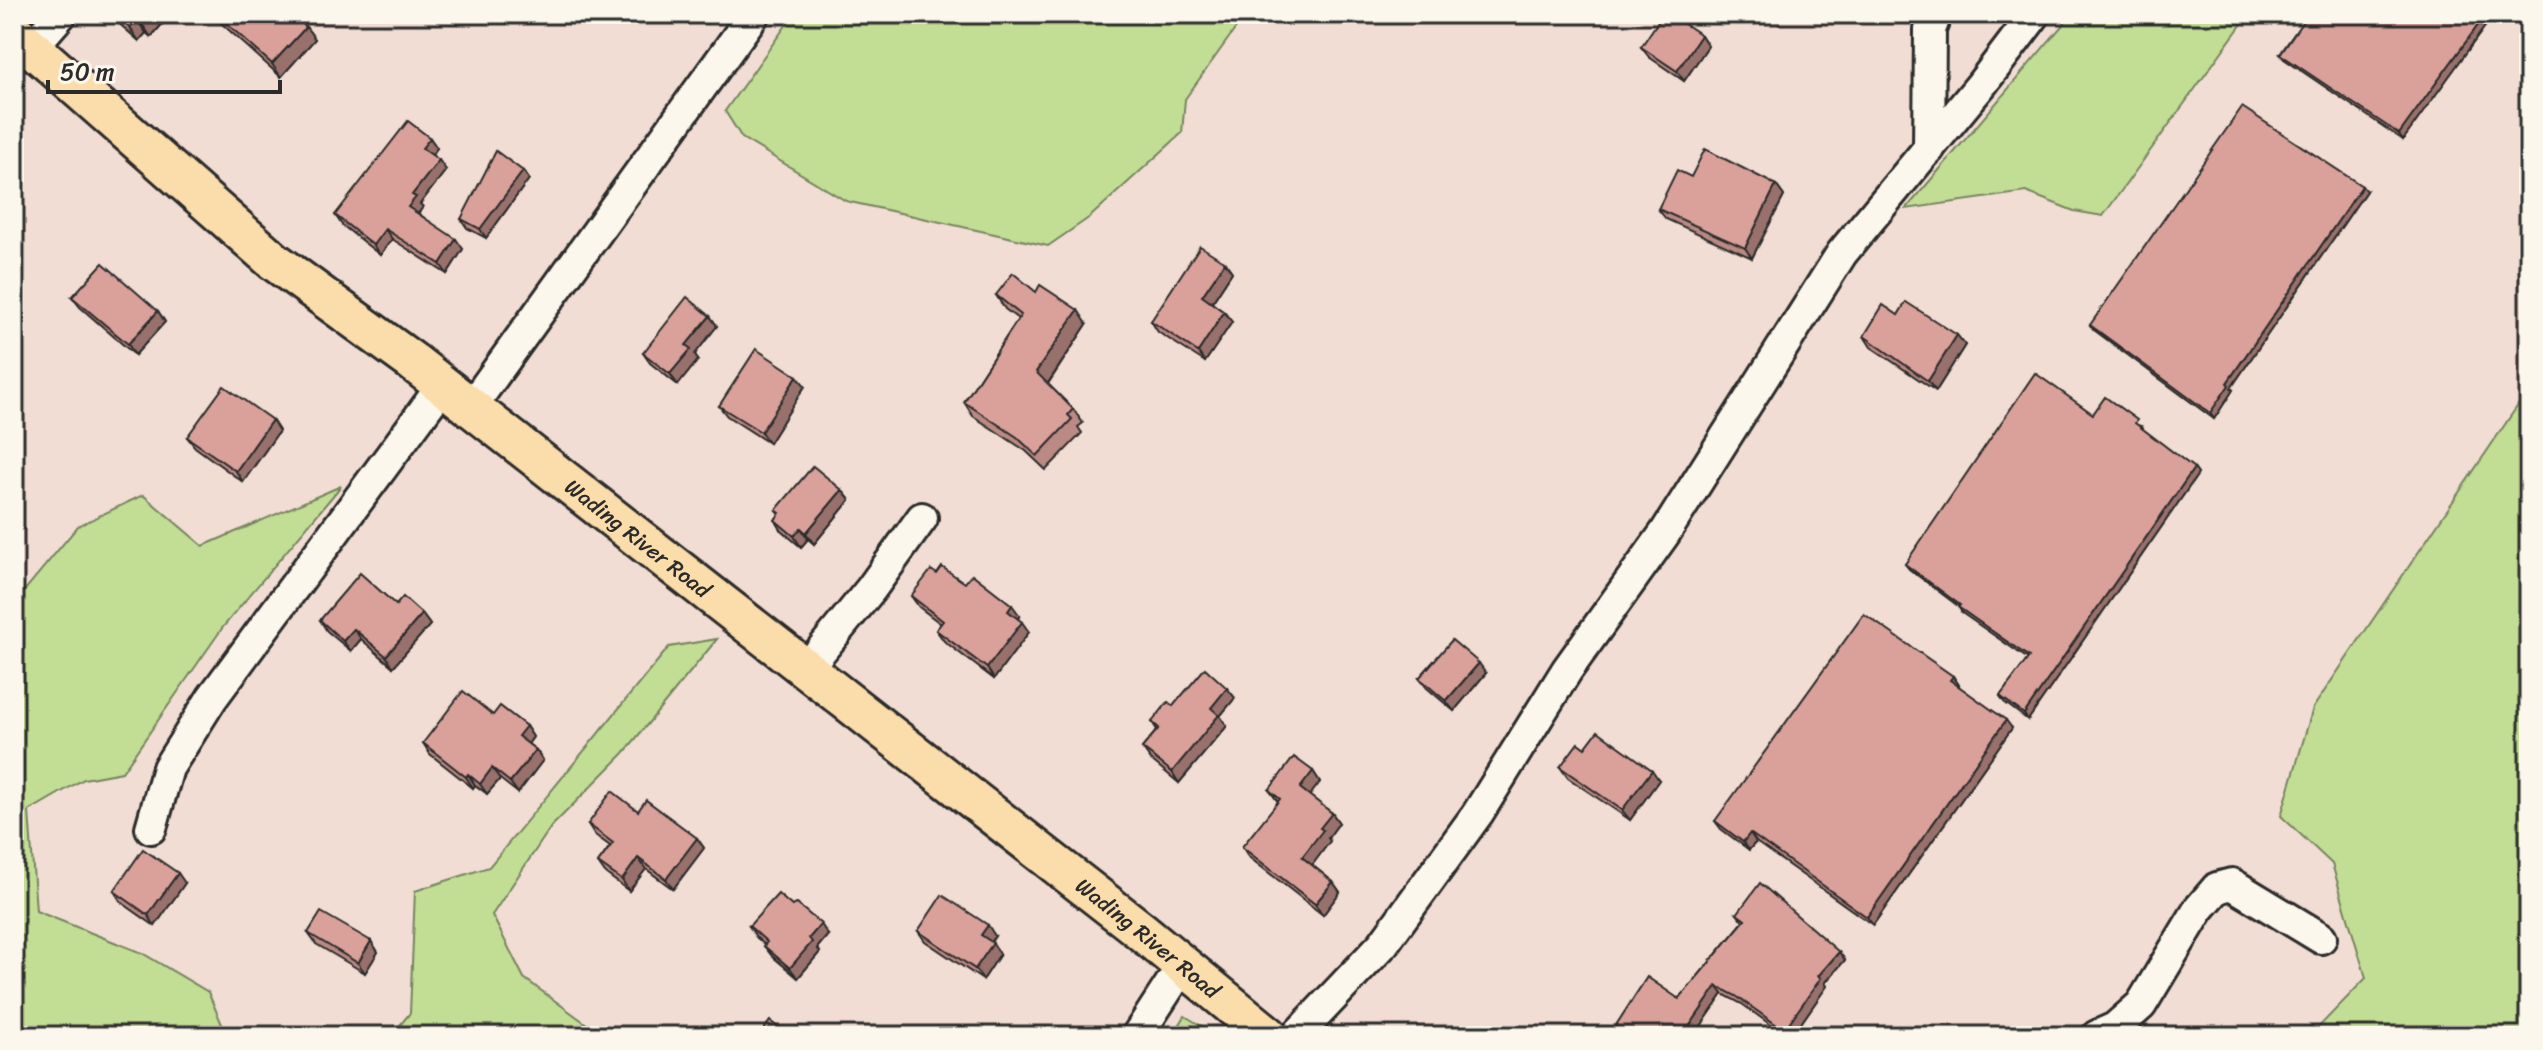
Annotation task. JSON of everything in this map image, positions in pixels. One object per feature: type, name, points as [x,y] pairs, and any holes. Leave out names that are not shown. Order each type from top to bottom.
[{"type":"main road","name":"Wading River Road","points":[[23,40],[274,261],[457,396],[1183,965],[1269,1036]]},
{"type":"lane","points":[[23,40],[61,14]]},
{"type":"lane","points":[[151,828],[168,768],[212,698],[457,396],[754,14]]},
{"type":"lane","points":[[1929,149],[1930,30],[1936,14]]},
{"type":"lane","points":[[1296,1036],[1383,944],[1478,813],[1567,670],[1665,533],[1842,253],[2035,14]]},
{"type":"lane","points":[[806,669],[871,589],[922,518]]},
{"type":"lane","points":[[2097,1036],[2115,1028],[2141,1005],[2199,909],[2217,888],[2232,884],[2321,938]]},
{"type":"lane","points":[[1137,1036],[1183,965]]},
{"type":"green space","points":[[794,14],[1246,14],[1185,99],[1182,133],[1090,217],[1048,246],[846,201],[742,138],[725,111]]},
{"type":"green space","points":[[2072,14],[2249,14],[2103,216],[2074,211],[2026,192],[1906,209]]},
{"type":"green space","points":[[2529,389],[2529,1036],[2310,1036],[2366,978],[2332,864],[2281,816],[2313,708]]},
{"type":"green space","points":[[341,486],[223,627],[122,772],[84,779],[29,811],[36,911],[142,953],[208,992],[227,1036],[14,1036],[14,603],[78,526],[143,495],[203,546]]},
{"type":"green space","points":[[717,639],[624,753],[551,827],[492,915],[524,978],[603,1036],[391,1036],[410,1013],[415,891],[489,867],[669,647]]},
{"type":"green space","points":[[1185,1016],[1218,1036],[1173,1036]]},
{"type":"building","points":[[114,14],[151,14],[142,24],[137,20],[130,28]]},
{"type":"building","points":[[216,14],[292,14],[306,27],[272,64]]},
{"type":"building","points":[[1663,14],[1669,14],[1701,35],[1677,71],[1641,47]]},
{"type":"building","points":[[2308,14],[2486,14],[2399,134],[2280,54]]},
{"type":"building","points":[[2242,107],[2362,186],[2227,383],[2229,385],[2210,413],[2090,325]]},
{"type":"building","points":[[408,121],[430,138],[422,148],[439,160],[412,195],[416,197],[408,207],[456,239],[440,264],[385,229],[373,245],[335,215]]},
{"type":"building","points":[[1705,149],[1776,185],[1745,248],[1658,209],[1677,170],[1691,177]]},
{"type":"building","points":[[496,151],[523,171],[480,229],[461,219]]},
{"type":"building","points":[[1200,246],[1225,262],[1202,296],[1224,312],[1198,352],[1151,321]]},
{"type":"building","points":[[103,263],[158,311],[128,344],[72,297]]},
{"type":"building","points":[[1013,273],[1036,292],[1040,285],[1078,310],[1036,372],[1073,409],[1068,415],[1072,419],[1037,456],[1017,437],[964,402],[1021,315],[996,295]]},
{"type":"building","points":[[687,297],[710,316],[686,345],[691,349],[670,374],[643,353]]},
{"type":"building","points":[[1906,302],[1957,335],[1928,381],[1864,336],[1883,305],[1898,315]]},
{"type":"building","points":[[756,349],[797,376],[761,432],[719,406]]},
{"type":"building","points":[[2035,373],[2093,414],[2105,397],[2194,468],[2024,714],[2000,696],[2029,657],[1958,607],[1960,605],[1905,564]]},
{"type":"building","points":[[224,386],[272,420],[236,471],[187,437]]},
{"type":"building","points":[[813,466],[842,490],[806,533],[801,528],[794,536],[775,520],[780,513],[776,510]]},
{"type":"building","points":[[942,567],[965,583],[972,574],[1012,605],[1008,611],[1022,622],[987,668],[936,630],[943,621],[911,596],[931,570],[937,574]]},
{"type":"building","points":[[360,573],[396,605],[403,597],[422,614],[386,656],[354,629],[343,641],[320,620]]},
{"type":"building","points":[[1864,614],[1953,676],[1950,680],[2006,720],[1867,917],[1750,833],[1743,842],[1715,821]]},
{"type":"building","points":[[1452,640],[1479,663],[1446,701],[1419,678]]},
{"type":"building","points":[[1205,668],[1227,688],[1211,708],[1219,715],[1172,772],[1142,748],[1159,728],[1152,722],[1168,702],[1173,706]]},
{"type":"building","points":[[463,691],[493,715],[500,706],[526,726],[518,736],[536,750],[510,782],[492,768],[480,784],[468,774],[466,777],[423,743]]},
{"type":"building","points":[[1598,731],[1652,770],[1622,810],[1560,767],[1578,743],[1585,748]]},
{"type":"building","points":[[1294,757],[1313,771],[1300,788],[1332,813],[1302,857],[1333,882],[1315,904],[1242,847],[1280,799],[1269,790]]},
{"type":"building","points":[[612,791],[638,811],[646,800],[697,838],[666,879],[638,858],[622,880],[598,863],[613,843],[588,824]]},
{"type":"building","points":[[143,849],[178,873],[148,915],[114,891]]},
{"type":"building","points":[[1760,883],[1839,952],[1818,976],[1821,978],[1784,1030],[1717,986],[1684,1034],[1688,1036],[1609,1036],[1647,977],[1679,999],[1745,920],[1737,914]]},
{"type":"building","points":[[778,894],[792,906],[797,904],[821,924],[809,938],[812,942],[790,968],[764,946],[767,942],[749,926]]},
{"type":"building","points":[[942,895],[988,925],[981,935],[993,943],[975,969],[918,931]]},
{"type":"building","points":[[321,912],[371,941],[358,963],[308,933]]},
{"type":"building","points":[[770,1021],[789,1036],[759,1036]]},
{"type":"building","points":[[900,1028],[910,1036],[894,1036]]}]
